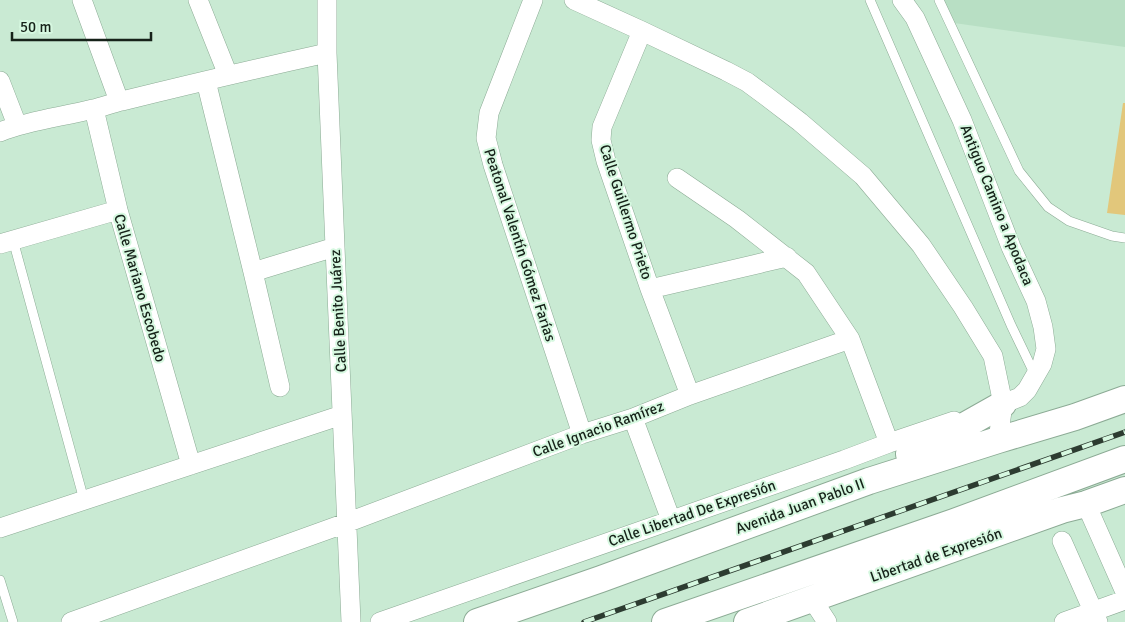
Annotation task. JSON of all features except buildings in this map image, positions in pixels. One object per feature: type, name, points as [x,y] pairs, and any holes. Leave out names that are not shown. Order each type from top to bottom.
[{"type":"main road","name":"Avenida Juan Pablo II","points":[[477,622],[601,579],[869,481],[1075,417],[1125,399]]},
{"type":"main road","points":[[869,481],[888,466],[948,436],[1003,404]]},
{"type":"main road","points":[[665,622],[954,522],[1125,459]]},
{"type":"main road","name":"Libertad de Expresión","points":[[747,622],[1062,510],[1124,493]]},
{"type":"main road","points":[[954,522],[1062,510]]},
{"type":"street","points":[[82,0],[119,102]]},
{"type":"street","points":[[198,0],[228,75]]},
{"type":"street","name":"Calle Benito Juárez","points":[[327,0],[351,622]]},
{"type":"street","name":"Peatonal Valentín Gómez Farías","points":[[533,0],[489,113],[486,138],[493,165],[582,434]]},
{"type":"street","points":[[574,0],[726,70],[747,82],[800,122],[863,176],[921,245],[993,356],[1003,404],[998,440]]},
{"type":"street","name":"Antiguo Camino a Apodaca","points":[[902,0],[915,18],[962,120],[1011,247],[1036,301],[1043,327],[1046,349],[1036,376],[1020,397],[1003,404]]},
{"type":"street","name":"Calle Guillermo Prieto","points":[[642,31],[602,127],[601,140],[606,161],[650,288],[690,394]]},
{"type":"street","points":[[0,81],[8,129],[328,52]]},
{"type":"street","points":[[206,81],[254,272],[280,387]]},
{"type":"street","name":"Calle Mariano Escobedo","points":[[94,109],[118,210],[191,466]]},
{"type":"street","points":[[677,178],[737,219],[806,273],[850,339],[889,443]]},
{"type":"street","points":[[6,242],[118,210]]},
{"type":"street","points":[[254,272],[335,246]]},
{"type":"street","points":[[650,288],[787,257]]},
{"type":"street","name":"Calle Ignacio Ramírez","points":[[70,622],[346,523],[582,434],[633,418],[690,394],[850,339]]},
{"type":"street","name":"Calle Libertad De Expresión","points":[[380,622],[1003,404]]},
{"type":"street","points":[[0,528],[342,415]]},
{"type":"street","points":[[633,418],[671,520]]},
{"type":"street","points":[[1086,504],[1125,592]]},
{"type":"street","points":[[1062,541],[1096,617]]},
{"type":"street","points":[[812,599],[827,622]]},
{"type":"street","points":[[1064,622],[1096,617],[1125,600]]},
{"type":"lane","points":[[870,0],[1011,325],[1036,376]]},
{"type":"lane","points":[[939,0],[1018,171],[1048,207],[1068,221],[1112,236],[1125,238]]},
{"type":"lane","points":[[6,242],[84,500]]},
{"type":"lane","points":[[0,580],[13,622]]},
{"type":"shaded area","points":[[943,0],[1125,0],[1125,47],[954,23]]},
{"type":"shaded area","points":[[1123,103],[1125,103],[1125,215],[1107,213]]},
{"type":"railway","points":[[584,622],[1125,432]]}]
